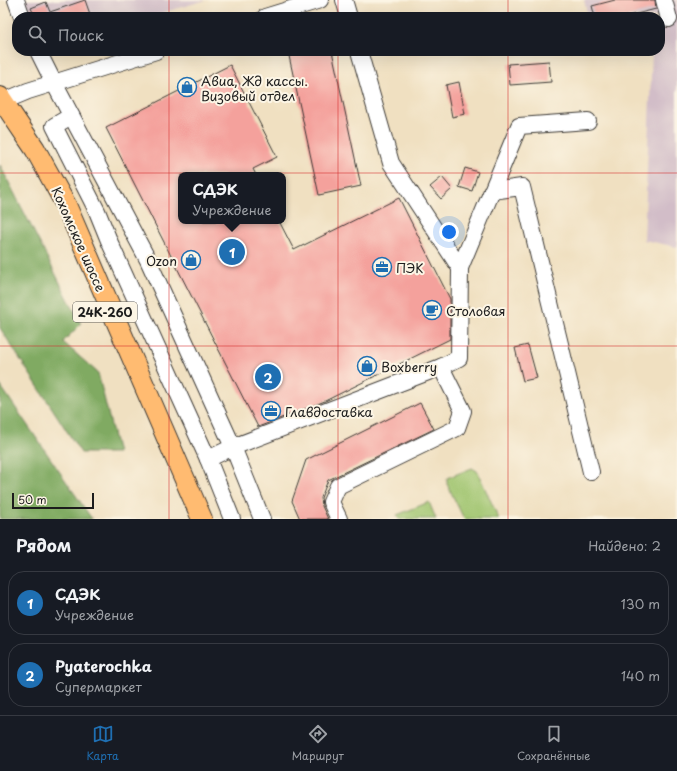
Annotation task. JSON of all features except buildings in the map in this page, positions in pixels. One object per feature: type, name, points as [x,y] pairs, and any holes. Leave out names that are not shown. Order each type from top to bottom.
[{"type":"main road","name":"Кохомское шоссе","points":[[1,104],[47,182],[60,209],[195,519]]},
{"type":"main road","name":"Кохомское шоссе","points":[[1,104],[35,149],[66,205],[202,519]]},
{"type":"street","points":[[16,0],[20,12]]},
{"type":"street","points":[[281,12],[320,0]]},
{"type":"street","points":[[344,0],[348,12]]},
{"type":"street","points":[[664,0],[669,19]]},
{"type":"street","points":[[40,56],[148,260],[232,447],[262,519]]},
{"type":"street","points":[[1,104],[28,91],[140,56]]},
{"type":"street","points":[[360,56],[391,163],[460,268]]},
{"type":"street","points":[[71,116],[54,126],[97,211],[110,243],[208,459],[232,519]]},
{"type":"street","points":[[208,459],[232,447],[441,367],[459,358],[460,268],[518,126],[588,121]]},
{"type":"street","points":[[492,191],[522,187],[591,472]]},
{"type":"street","points":[[339,519],[332,502],[338,486],[457,428],[463,411],[441,367]]},
{"type":"shaded area","points":[[14,0],[206,0],[165,12],[24,12]]},
{"type":"shaded area","points":[[584,0],[677,0],[677,247],[644,240],[652,56],[665,56],[665,12],[587,12]]},
{"type":"green space","points":[[0,165],[81,324],[63,342],[98,373],[118,453],[81,453],[0,328]]},
{"type":"green space","points":[[0,385],[92,519],[0,519]]},
{"type":"green space","points":[[472,468],[477,471],[499,519],[464,519],[447,484],[447,478]]},
{"type":"green space","points":[[429,502],[436,519],[399,519],[397,515]]},
{"type":"place","name":"Авиа, Жд кассы. Визовый отдел","points":[[187,87]]},
{"type":"place","name":"СДЭК","points":[[232,252]]},
{"type":"place","name":"Ozon","points":[[191,260]]},
{"type":"place","name":"ПЭК","points":[[382,267]]},
{"type":"place","name":"Столовая","points":[[432,310]]},
{"type":"place","name":"Boxberry","points":[[367,366]]},
{"type":"place","name":"Pyaterochka","points":[[268,377]]},
{"type":"place","name":"Главдоставка","points":[[271,411]]}]
